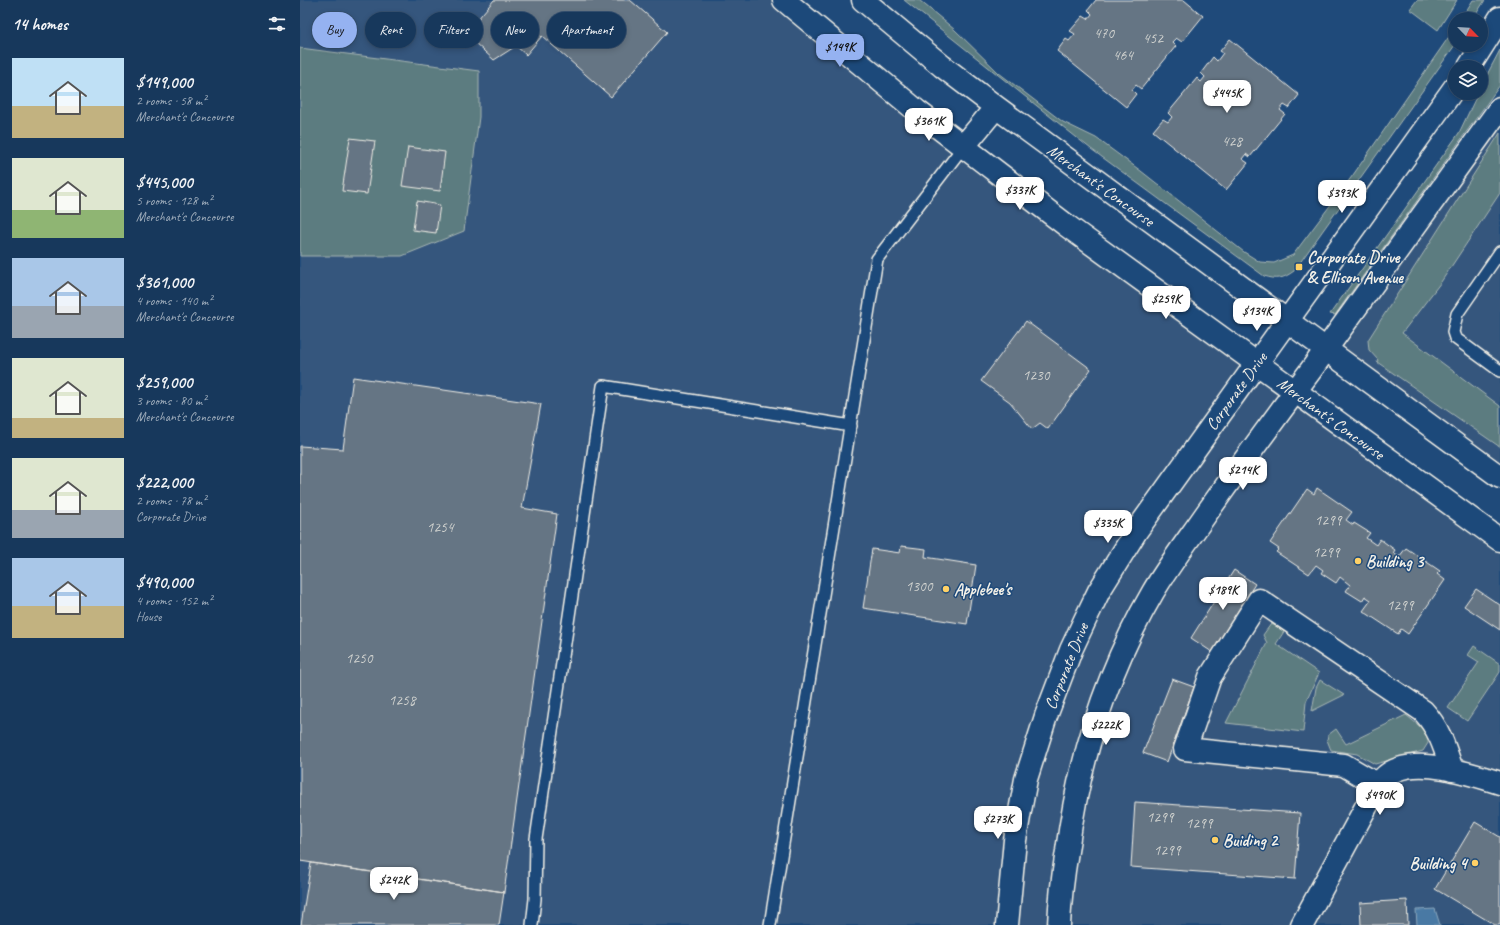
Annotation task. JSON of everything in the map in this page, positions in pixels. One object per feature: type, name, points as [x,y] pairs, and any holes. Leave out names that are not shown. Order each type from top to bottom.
[{"type":"street","name":"Merchant's Concourse","points":[[784,0],[917,111],[1066,225],[1500,540]]},
{"type":"street","name":"Merchant's Concourse","points":[[863,0],[942,66],[996,107],[1500,477]]},
{"type":"street","points":[[1473,60],[1500,18]]},
{"type":"street","name":"Corporate Drive","points":[[1007,925],[1015,840],[1026,779],[1046,716],[1071,650],[1099,591],[1137,530],[1286,320],[1448,97]]},
{"type":"street","points":[[963,147],[996,107]]},
{"type":"street","points":[[1059,925],[1060,903],[1072,810],[1080,771],[1092,732],[1122,655],[1140,615],[1166,571],[1278,412],[1295,391],[1500,108]]},
{"type":"street","points":[[1378,785],[1344,765],[1185,749],[1210,677],[1259,600],[1423,711],[1433,722],[1441,735],[1452,770]]},
{"type":"street","points":[[1302,925],[1378,785],[1390,772],[1403,767],[1420,766],[1452,770],[1500,783]]},
{"type":"lane","points":[[770,925],[877,260],[963,147]]},
{"type":"lane","points":[[1500,252],[1457,314],[1453,332],[1455,338],[1500,371]]},
{"type":"lane","points":[[532,925],[536,839],[603,386],[851,426]]},
{"type":"shaded area","points":[[300,0],[784,0],[1500,540],[1500,925],[300,925]]},
{"type":"shaded area","points":[[1500,108],[1500,477],[1325,349]]},
{"type":"shaded area","points":[[1435,909],[1440,925],[1417,925],[1416,910]]},
{"type":"green space","points":[[904,0],[919,0],[955,30],[999,73],[1063,122],[1096,138],[1141,171],[1244,252],[1260,262],[1274,263],[1293,255],[1353,175],[1448,38],[1448,52],[1450,52],[1294,271],[1280,278],[1264,276],[1091,149]]},
{"type":"green space","points":[[1417,0],[1457,0],[1438,30],[1410,9]]},
{"type":"green space","points":[[1473,0],[1485,0],[1477,12],[1465,12]]},
{"type":"green space","points":[[300,48],[479,71],[479,117],[464,231],[402,256],[300,256]]},
{"type":"green space","points":[[1500,50],[1500,85],[1335,315],[1330,314],[1459,133],[1475,100],[1488,100],[1488,73]]},
{"type":"green space","points":[[1500,133],[1500,193],[1441,282],[1402,333],[1500,406],[1500,447],[1377,362],[1378,360],[1369,350],[1368,340]]},
{"type":"green space","points":[[1271,624],[1285,630],[1276,644],[1319,673],[1306,702],[1303,732],[1226,723],[1267,643],[1263,635]]},
{"type":"green space","points":[[1474,646],[1500,664],[1500,672],[1467,721],[1448,708],[1479,662],[1468,655]]},
{"type":"green space","points":[[1320,680],[1344,695],[1312,711],[1316,688]]},
{"type":"green space","points":[[1406,715],[1429,734],[1428,743],[1423,751],[1375,764],[1357,754],[1331,750],[1327,740],[1328,735],[1336,729],[1346,744]]},
{"type":"building","points":[[494,0],[630,0],[667,32],[611,97],[556,48],[626,48],[626,12],[547,12],[547,40],[542,36],[539,40],[539,12],[491,12],[491,48],[513,48],[494,60],[481,48],[483,48],[483,13]]},
{"type":"building","points":[[1096,0],[1184,0],[1203,16],[1182,42],[1176,38],[1172,42],[1176,46],[1141,89],[1136,85],[1132,90],[1136,94],[1126,107],[1057,51],[1066,39],[1069,41],[1075,34],[1070,31],[1083,16],[1088,19],[1092,14],[1088,10]]},
{"type":"building","points":[[1230,39],[1299,95],[1289,108],[1284,105],[1280,110],[1285,114],[1250,157],[1246,154],[1242,159],[1248,163],[1226,190],[1153,131],[1163,119],[1168,122],[1172,117],[1168,113],[1197,78],[1201,82],[1205,77],[1201,73],[1213,57],[1217,61],[1223,53],[1220,51]]},
{"type":"building","points":[[518,48],[532,48],[526,55]]},
{"type":"building","points":[[350,138],[375,141],[367,194],[342,191]]},
{"type":"building","points":[[408,147],[445,152],[440,191],[402,186]]},
{"type":"building","points":[[417,201],[440,205],[436,233],[413,230]]},
{"type":"building","points":[[1026,321],[1091,369],[1048,429],[1040,423],[1032,429],[1010,402],[981,381]]},
{"type":"building","points":[[353,377],[541,404],[522,508],[557,514],[504,892],[300,861],[300,446],[343,449]]},
{"type":"building","name":"Building 3","points":[[1317,488],[1352,512],[1346,520],[1370,533],[1366,538],[1376,545],[1380,539],[1395,550],[1393,553],[1399,557],[1406,548],[1440,571],[1437,574],[1445,580],[1408,634],[1401,629],[1398,634],[1363,611],[1371,600],[1365,596],[1362,601],[1346,591],[1350,585],[1340,577],[1336,583],[1321,573],[1323,570],[1316,565],[1309,574],[1276,552],[1279,549],[1270,543],[1307,489],[1314,494]]},
{"type":"building","points":[[901,546],[926,549],[925,557],[976,565],[967,624],[863,608],[872,549],[900,553]]},
{"type":"building","points":[[1234,570],[1255,584],[1212,652],[1191,638]]},
{"type":"building","points":[[1476,589],[1500,605],[1500,630],[1464,606]]},
{"type":"building","points":[[1172,679],[1194,687],[1167,762],[1143,753]]},
{"type":"building","name":"Buiding 2","points":[[1135,802],[1300,813],[1295,879],[1131,867]]},
{"type":"building","name":"Building 4","points":[[1475,822],[1500,837],[1500,925],[1495,925],[1435,889]]},
{"type":"building","points":[[311,863],[504,892],[499,925],[301,925]]},
{"type":"building","points":[[1407,900],[1408,925],[1361,925],[1360,903]]},
{"type":"place","name":"Corporate Drive & Ellison Avenue","points":[[1299,267]]},
{"type":"place","name":"Building 3","points":[[1358,561]]},
{"type":"place","name":"Applebee's","points":[[946,589]]},
{"type":"place","name":"Buiding 2","points":[[1215,840]]},
{"type":"place","name":"Building 4","points":[[1475,863]]}]
